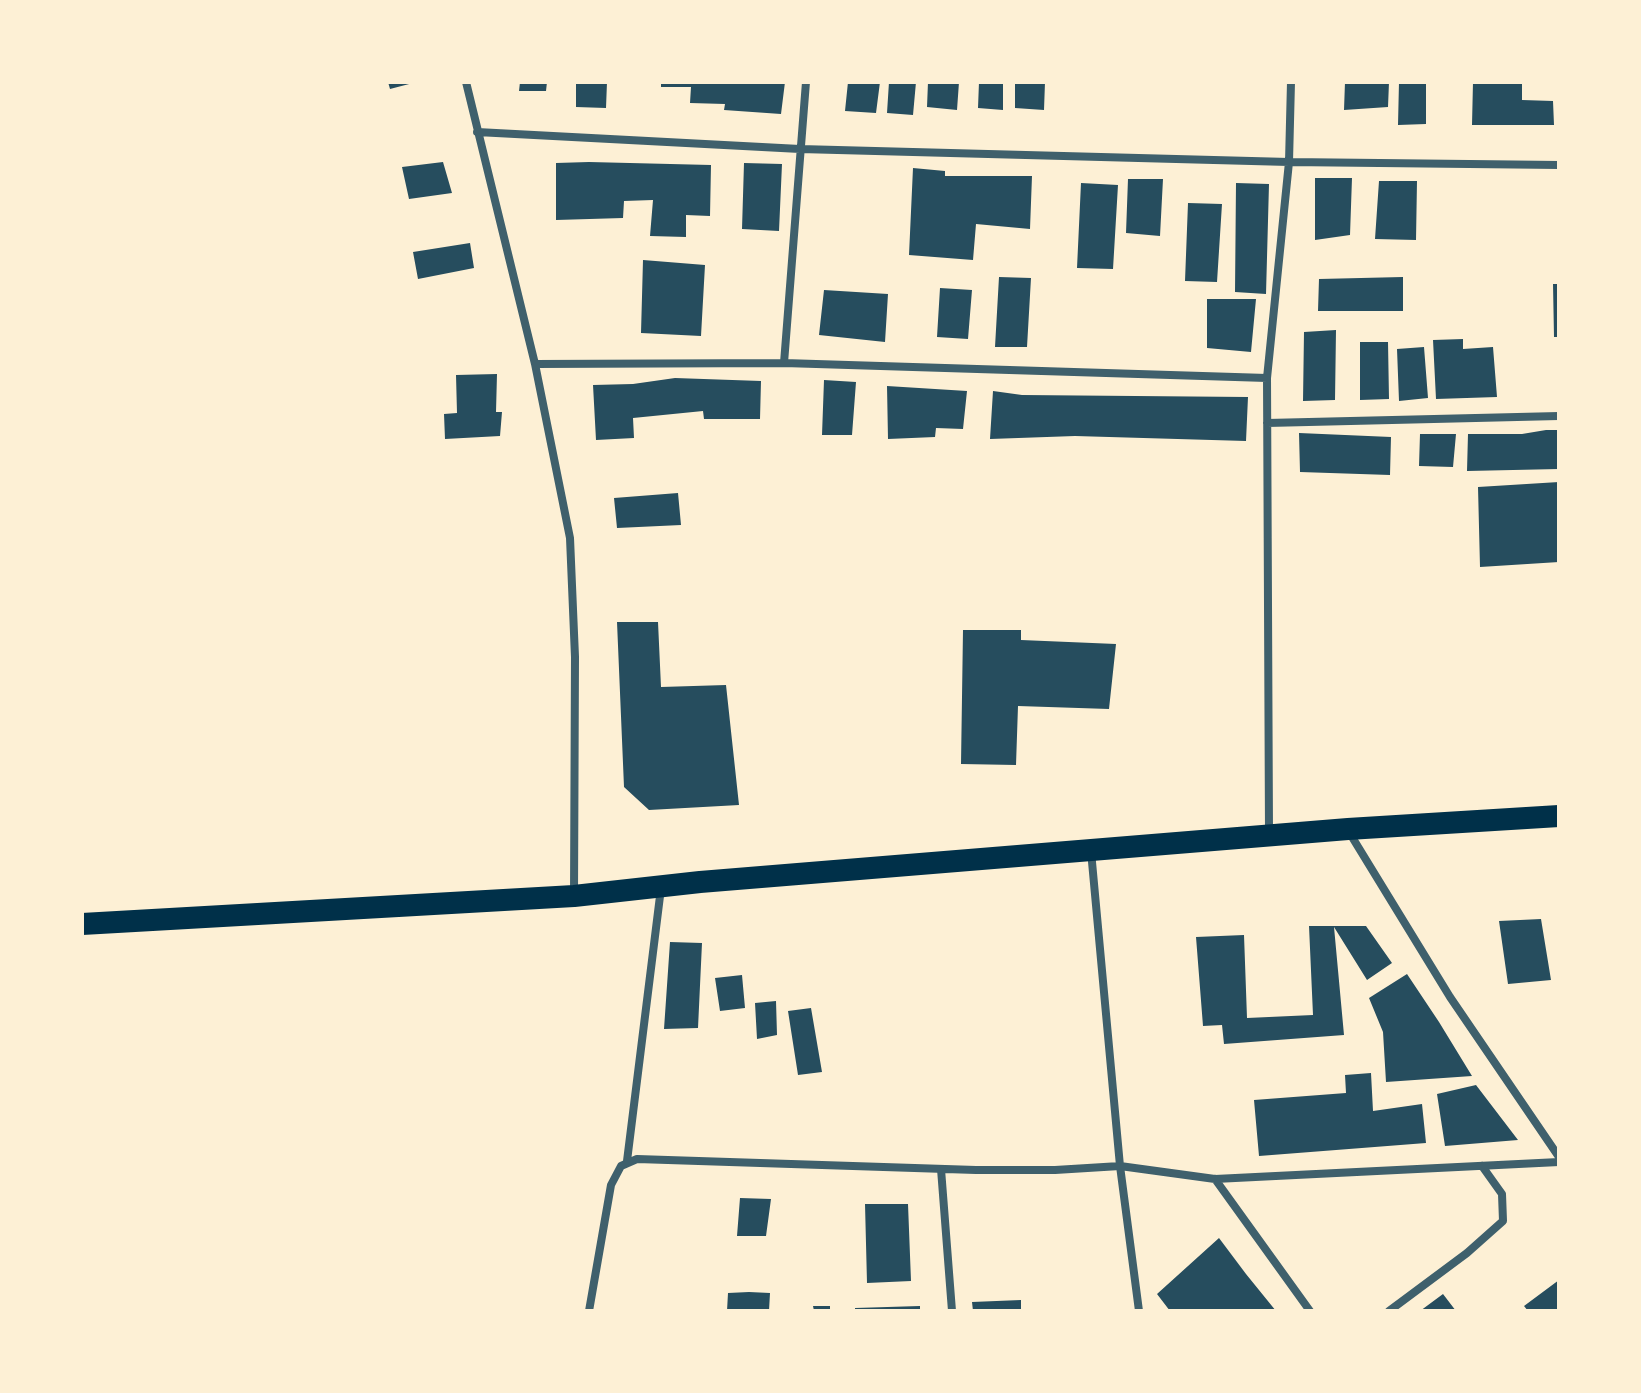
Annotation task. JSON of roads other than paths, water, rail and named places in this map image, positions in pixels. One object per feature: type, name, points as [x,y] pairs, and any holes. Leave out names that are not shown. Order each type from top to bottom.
[{"type":"highway","points":[[82,924],[574,896],[1348,829],[1559,816]]},
{"type":"street","points":[[466,82],[535,364],[570,538],[575,657],[574,896]]},
{"type":"street","points":[[784,363],[806,82]]},
{"type":"street","points":[[1269,836],[1267,378],[1289,162],[1291,82]]},
{"type":"street","points":[[477,132],[800,149],[1289,162],[1559,165]]},
{"type":"street","points":[[535,364],[784,363],[1267,378]]},
{"type":"street","points":[[1267,423],[1559,416]]},
{"type":"street","points":[[589,1311],[611,1185],[616,1172],[627,1161],[637,1159],[941,1169],[1055,1170],[1120,1166],[1215,1179],[1559,1160],[1450,997],[1348,829]]},
{"type":"street","points":[[1091,851],[1120,1166],[1139,1311]]},
{"type":"street","points":[[627,1161],[661,887]]},
{"type":"street","points":[[1389,1311],[1467,1253],[1503,1221],[1502,1194],[1482,1166]]},
{"type":"street","points":[[941,1169],[952,1311]]},
{"type":"street","points":[[1215,1179],[1310,1311]]}]
